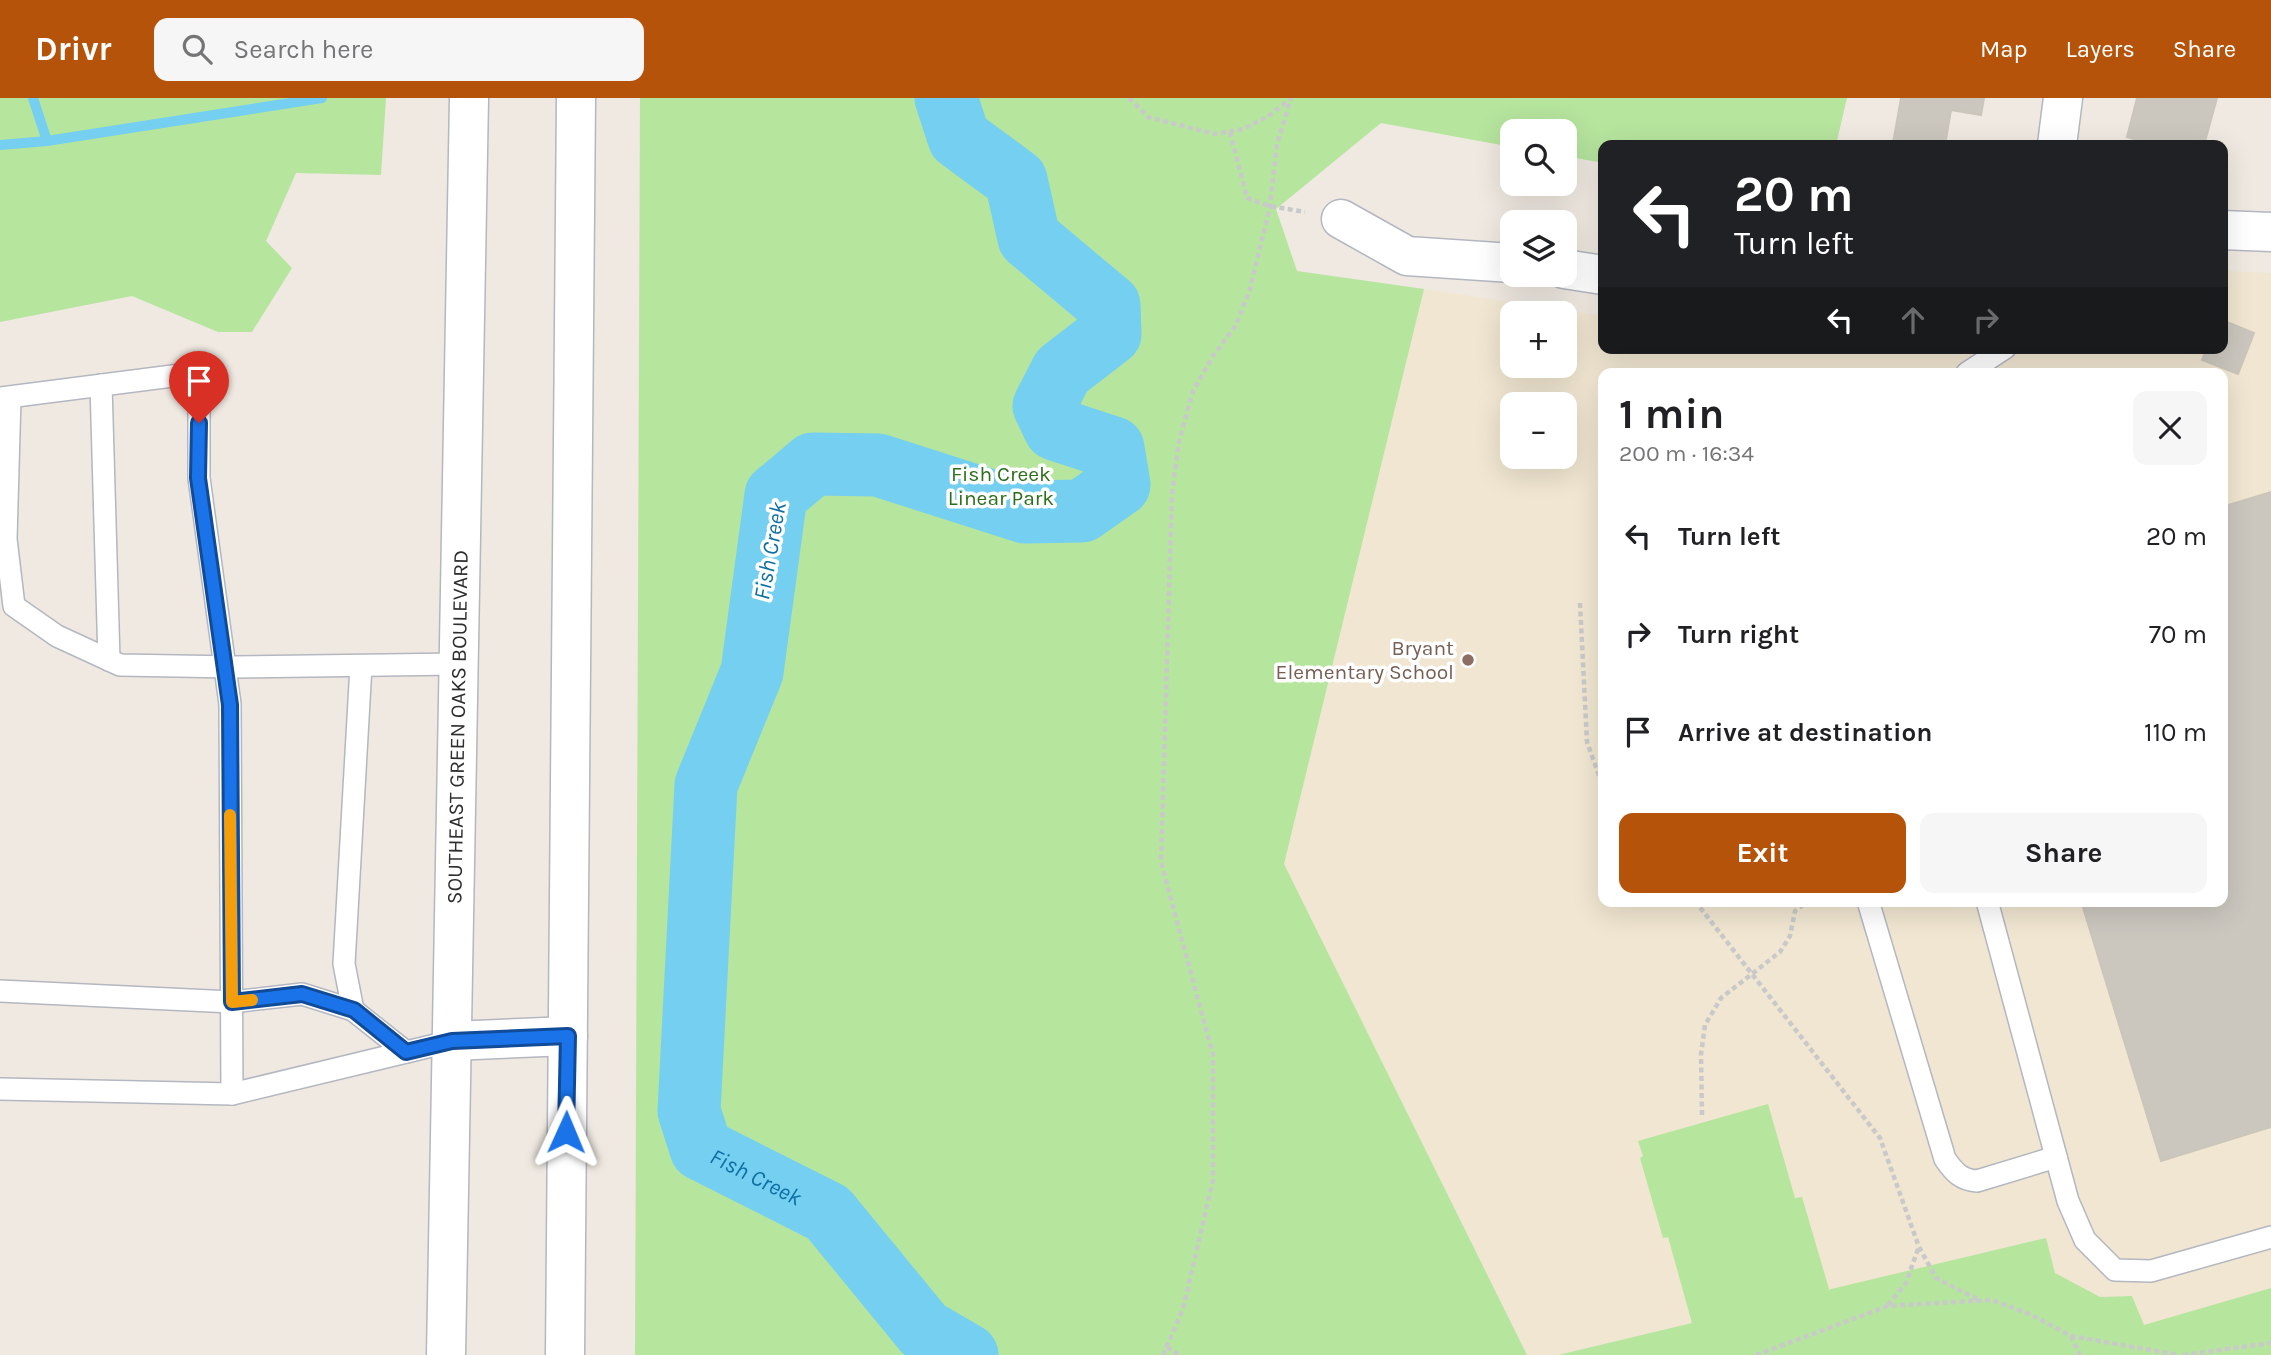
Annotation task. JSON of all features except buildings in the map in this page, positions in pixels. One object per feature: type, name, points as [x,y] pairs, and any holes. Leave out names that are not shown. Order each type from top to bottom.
[{"type":"main road","name":"SOUTHEAST GREEN OAKS BOULEVARD","points":[[446,1355],[469,98]]},
{"type":"main road","points":[[565,1355],[576,98]]},
{"type":"main road","points":[[2058,140],[2063,98]]},
{"type":"main road","points":[[1341,219],[1407,256],[1500,262]]},
{"type":"main road","points":[[2228,230],[2271,232]]},
{"type":"main road","points":[[1577,271],[1598,274]]},
{"type":"main road","points":[[452,1041],[568,1036]]},
{"type":"lane","points":[[1975,368],[1996,354]]},
{"type":"lane","points":[[232,1094],[230,705],[224,667],[198,478],[199,395],[188,374],[5,398],[6,539],[14,606],[57,636],[120,665],[224,667],[459,664]]},
{"type":"lane","points":[[101,385],[109,660]]},
{"type":"lane","points":[[354,1010],[344,964],[361,666]]},
{"type":"lane","points":[[1870,907],[1945,1159],[1952,1171],[1964,1180],[1977,1181],[2056,1157]]},
{"type":"lane","points":[[1989,907],[2068,1201],[2085,1240],[2115,1270],[2151,1271],[2271,1237]]},
{"type":"lane","points":[[0,991],[232,1002],[302,994],[354,1010],[406,1052]]},
{"type":"lane","points":[[0,1089],[232,1094],[452,1041]]},
{"type":"path","points":[[1129,98],[1148,117],[1215,134],[1243,129],[1267,117],[1290,99]]},
{"type":"path","points":[[1163,1355],[1183,1309],[1213,1180],[1213,1055],[1161,862],[1172,493],[1179,441],[1193,391],[1213,356],[1236,326],[1251,289],[1270,206],[1277,144],[1290,99]]},
{"type":"path","points":[[1230,132],[1247,198],[1270,206]]},
{"type":"path","points":[[1580,603],[1587,742],[1598,773]]},
{"type":"path","points":[[1700,907],[1880,1138],[1919,1247],[1936,1278],[1981,1301]]},
{"type":"path","points":[[1702,1115],[1701,1054],[1704,1025],[1721,998],[1751,972],[1780,953],[1790,936],[1795,911],[1800,907]]},
{"type":"path","points":[[1888,1306],[1906,1283],[1919,1247]]},
{"type":"path","points":[[1756,1355],[1888,1306],[1992,1300],[2022,1311],[2071,1336],[2181,1355],[2271,1343]]},
{"type":"path","points":[[2071,1336],[2080,1355]]},
{"type":"path","points":[[1167,1346],[1179,1355]]},
{"type":"shaded area","name":"Bryant Elementary School","points":[[2228,271],[2271,273],[2271,1288],[2144,1326],[2131,1296],[2100,1297],[2055,1273],[2045,1238],[1558,1355],[1527,1355],[1284,864],[1424,289],[1504,301],[1500,301],[1500,378],[1577,378],[1577,312],[1598,315],[1598,354],[2228,354]]},
{"type":"green space","points":[[0,98],[386,98],[381,175],[296,173],[266,241],[292,268],[252,332],[218,332],[132,296],[0,322]]},
{"type":"green space","name":"Fish Creek Linear Park","points":[[640,98],[1847,98],[1837,140],[1598,140],[1598,162],[1577,158],[1577,119],[1500,119],[1500,145],[1381,123],[1276,209],[1297,271],[1424,289],[1284,864],[1527,1355],[635,1355]]},
{"type":"green space","points":[[1768,1104],[1795,1198],[1802,1197],[1829,1289],[1827,1290],[2046,1238],[2055,1273],[2100,1297],[2132,1296],[2144,1325],[2271,1288],[2271,1355],[1558,1355],[1692,1323],[1668,1237],[1663,1238],[1640,1158],[1643,1156],[1638,1141]]},
{"type":"waterway","points":[[33,98],[47,141]]},
{"type":"waterway","points":[[0,145],[47,141],[322,98]]},
{"type":"waterway","name":"Fish Creek","points":[[946,98],[959,138],[1016,180],[1029,238],[1109,305],[1110,334],[1062,371],[1044,406],[1055,429],[1113,448],[1119,485],[1082,511],[1025,512],[878,465],[813,464],[776,495],[752,672],[706,785],[689,1111],[701,1149],[828,1213],[924,1330],[967,1355]]},
{"type":"slow traffic","points":[[230,815],[232,1002],[252,1000]]},
{"type":"place","name":"Bryant Elementary School","points":[[1468,660]]},
{"type":"route","points":[[199,423],[198,478],[230,705],[232,1002],[302,994],[354,1010],[406,1052],[452,1041],[568,1036],[566,1132]]}]
